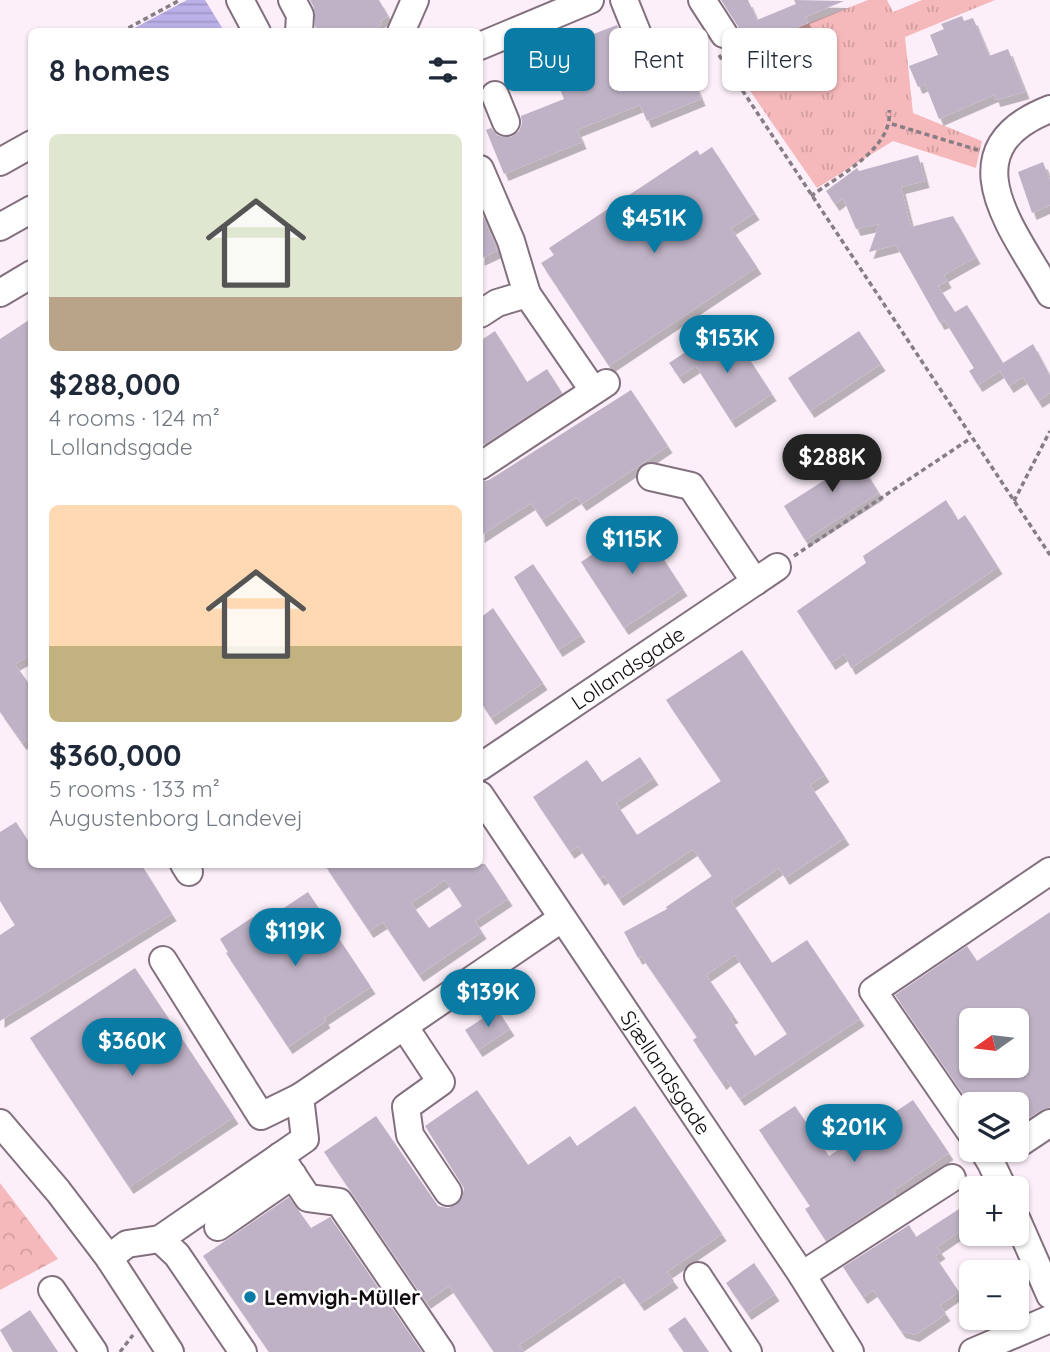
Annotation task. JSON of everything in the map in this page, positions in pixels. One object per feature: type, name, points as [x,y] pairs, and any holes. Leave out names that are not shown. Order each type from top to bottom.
[{"type":"street","points":[[240,0],[255,28]]},
{"type":"street","points":[[292,0],[300,15],[299,28]]},
{"type":"street","points":[[403,28],[415,0]]},
{"type":"street","points":[[483,45],[590,0]]},
{"type":"street","points":[[624,0],[635,28]]},
{"type":"street","points":[[702,0],[718,40]]},
{"type":"street","points":[[495,95],[506,122]]},
{"type":"street","points":[[1050,109],[1031,117],[1010,134],[997,155],[993,179],[1000,206],[1050,294]]},
{"type":"street","points":[[0,162],[28,146]]},
{"type":"street","points":[[483,176],[511,241],[527,294],[600,386],[483,464]]},
{"type":"street","points":[[0,227],[28,211]]},
{"type":"street","points":[[2,286],[28,276]]},
{"type":"street","points":[[483,312],[497,303],[527,294]]},
{"type":"street","points":[[651,477],[691,486],[755,582]]},
{"type":"street","name":"Lollandsgade","points":[[483,765],[777,567]]},
{"type":"street","name":"Sjællandsgade","points":[[483,800],[802,1275],[850,1352]]},
{"type":"street","points":[[959,1115],[873,990],[1050,871]]},
{"type":"street","points":[[163,960],[261,1115],[300,1097],[561,919]]},
{"type":"street","points":[[404,1026],[441,1082],[406,1107],[410,1135],[448,1192]]},
{"type":"street","points":[[218,1227],[287,1166],[305,1139],[300,1097]]},
{"type":"street","points":[[1029,1137],[1050,1122]]},
{"type":"street","points":[[0,1123],[58,1191],[108,1258],[170,1352]]},
{"type":"street","points":[[108,1258],[127,1244],[160,1239],[287,1166]]},
{"type":"street","points":[[287,1166],[308,1198],[339,1202],[441,1352]]},
{"type":"street","points":[[802,1275],[952,1178]]},
{"type":"street","points":[[160,1239],[177,1255],[243,1352]]},
{"type":"street","points":[[1028,1246],[1050,1295]]},
{"type":"street","points":[[698,1276],[748,1352]]},
{"type":"street","points":[[52,1290],[94,1352]]},
{"type":"street","points":[[974,1352],[1050,1319]]},
{"type":"path","points":[[128,28],[180,0]]},
{"type":"path","points":[[718,40],[811,196],[1050,555]]},
{"type":"path","points":[[811,196],[875,149],[891,123],[889,110]]},
{"type":"path","points":[[891,123],[997,155]]},
{"type":"path","points":[[1014,501],[1050,431]]},
{"type":"path","points":[[777,567],[971,438]]},
{"type":"green space","points":[[868,0],[887,0],[893,12],[922,0],[995,0],[905,37],[913,113],[982,141],[976,168],[893,141],[817,188],[750,91],[837,91],[837,28],[797,28]]},
{"type":"green space","points":[[0,1183],[58,1259],[0,1290]]},
{"type":"shaded area","points":[[187,0],[205,0],[222,28],[135,28]]},
{"type":"building","points":[[310,0],[379,0],[388,16],[375,28],[316,28],[314,8]]},
{"type":"building","points":[[721,0],[748,0],[757,20],[796,4],[794,0],[844,1],[805,17],[808,23],[795,28],[738,26]]},
{"type":"building","points":[[962,16],[964,21],[973,18],[989,56],[1008,49],[1025,92],[996,100],[994,95],[939,119],[925,84],[918,87],[909,66],[938,55],[930,35],[944,29],[941,24]]},
{"type":"building","points":[[609,28],[609,91],[698,91],[701,99],[647,121],[640,105],[577,130],[582,142],[504,174],[486,130],[491,128],[497,135],[511,137],[519,131],[521,116],[564,99],[561,91],[595,91],[595,33]]},
{"type":"building","points":[[712,147],[755,213],[731,228],[757,267],[609,366],[541,263],[554,255],[549,248],[697,150],[700,155]]},
{"type":"building","points":[[918,155],[925,181],[901,187],[911,227],[953,216],[976,257],[944,275],[947,281],[938,286],[955,312],[967,305],[1003,363],[1033,344],[1050,376],[1050,393],[1038,401],[1023,377],[1009,386],[1000,371],[978,385],[969,371],[974,368],[945,321],[940,323],[896,245],[869,252],[879,224],[856,229],[843,198],[835,204],[826,191],[857,168],[859,171]]},
{"type":"building","points":[[1043,162],[1050,180],[1050,205],[1032,213],[1018,172]]},
{"type":"building","points":[[483,216],[497,251],[483,258]]},
{"type":"building","points":[[28,321],[28,656],[15,664],[28,682],[28,739],[22,743],[0,712],[0,339]]},
{"type":"building","points":[[495,331],[527,382],[547,369],[562,393],[483,445],[483,339]]},
{"type":"building","points":[[731,331],[772,394],[731,421],[696,366],[679,377],[669,363],[687,351],[691,357]]},
{"type":"building","points":[[859,331],[881,364],[810,411],[788,378]]},
{"type":"building","points":[[631,390],[668,446],[582,504],[577,497],[542,520],[531,503],[483,534],[483,481]]},
{"type":"building","points":[[837,444],[846,459],[855,454],[879,493],[805,540],[784,506],[831,476],[818,456]]},
{"type":"building","points":[[946,500],[958,520],[965,515],[998,567],[851,668],[844,654],[831,663],[797,611],[866,563],[863,556]]},
{"type":"building","points":[[640,523],[683,589],[624,628],[581,562]]},
{"type":"building","points":[[533,564],[581,635],[558,650],[514,577]]},
{"type":"building","points":[[493,608],[543,683],[491,718],[483,706],[483,616]]},
{"type":"building","points":[[742,650],[825,775],[810,785],[845,838],[785,878],[779,868],[731,901],[772,963],[807,940],[860,1019],[740,1099],[726,1079],[722,1083],[693,1040],[697,1037],[641,956],[638,958],[624,932],[667,909],[666,907],[712,876],[693,849],[619,899],[604,876],[600,879],[578,846],[570,852],[533,797],[587,760],[602,782],[640,757],[654,778],[616,803],[637,835],[721,781],[666,700]],"holes":[[[735,955],[787,1034],[755,1056],[730,1018],[734,1016],[706,975]]]},
{"type":"building","points":[[16,822],[28,841],[28,868],[143,868],[172,914],[0,1021],[0,935],[15,925],[0,901],[0,832]]},
{"type":"building","points":[[485,864],[508,899],[475,921],[482,932],[419,975],[383,922],[369,931],[327,868],[483,868]],"holes":[[[445,880],[462,906],[429,928],[411,903]]]},
{"type":"building","points":[[308,892],[371,987],[324,1018],[326,1021],[288,1047],[226,953],[228,952],[220,939],[253,917],[258,925]]},
{"type":"building","points":[[1050,912],[1050,1107],[1029,1118],[1029,1092],[962,1092],[895,995],[967,946],[977,961]]},
{"type":"building","points":[[135,968],[234,1117],[129,1187],[30,1038]]},
{"type":"building","points":[[497,1009],[510,1029],[478,1050],[465,1030]]},
{"type":"building","points":[[477,1090],[528,1165],[570,1136],[577,1146],[635,1106],[722,1234],[667,1272],[674,1281],[640,1304],[620,1276],[519,1345],[524,1352],[494,1352],[449,1286],[426,1302],[324,1152],[376,1116],[438,1206],[448,1208],[456,1205],[462,1198],[464,1188],[425,1126]]},
{"type":"building","points":[[913,1100],[949,1153],[893,1191],[896,1195],[826,1241],[805,1209],[810,1206],[759,1130],[795,1106],[829,1156]]},
{"type":"building","points":[[289,1197],[311,1228],[330,1217],[422,1352],[269,1352],[203,1256]]},
{"type":"building","points":[[959,1209],[959,1232],[937,1247],[941,1252],[935,1256],[959,1292],[940,1305],[946,1314],[915,1335],[901,1331],[873,1290],[863,1297],[843,1267],[909,1225],[916,1237]]},
{"type":"building","points":[[754,1263],[775,1294],[747,1313],[726,1283]]},
{"type":"building","points":[[30,1310],[58,1352],[13,1352],[0,1330]]},
{"type":"building","points":[[685,1317],[709,1352],[684,1352],[668,1329]]},
{"type":"place","name":"Lemvigh-Müller","points":[[250,1297]]}]
